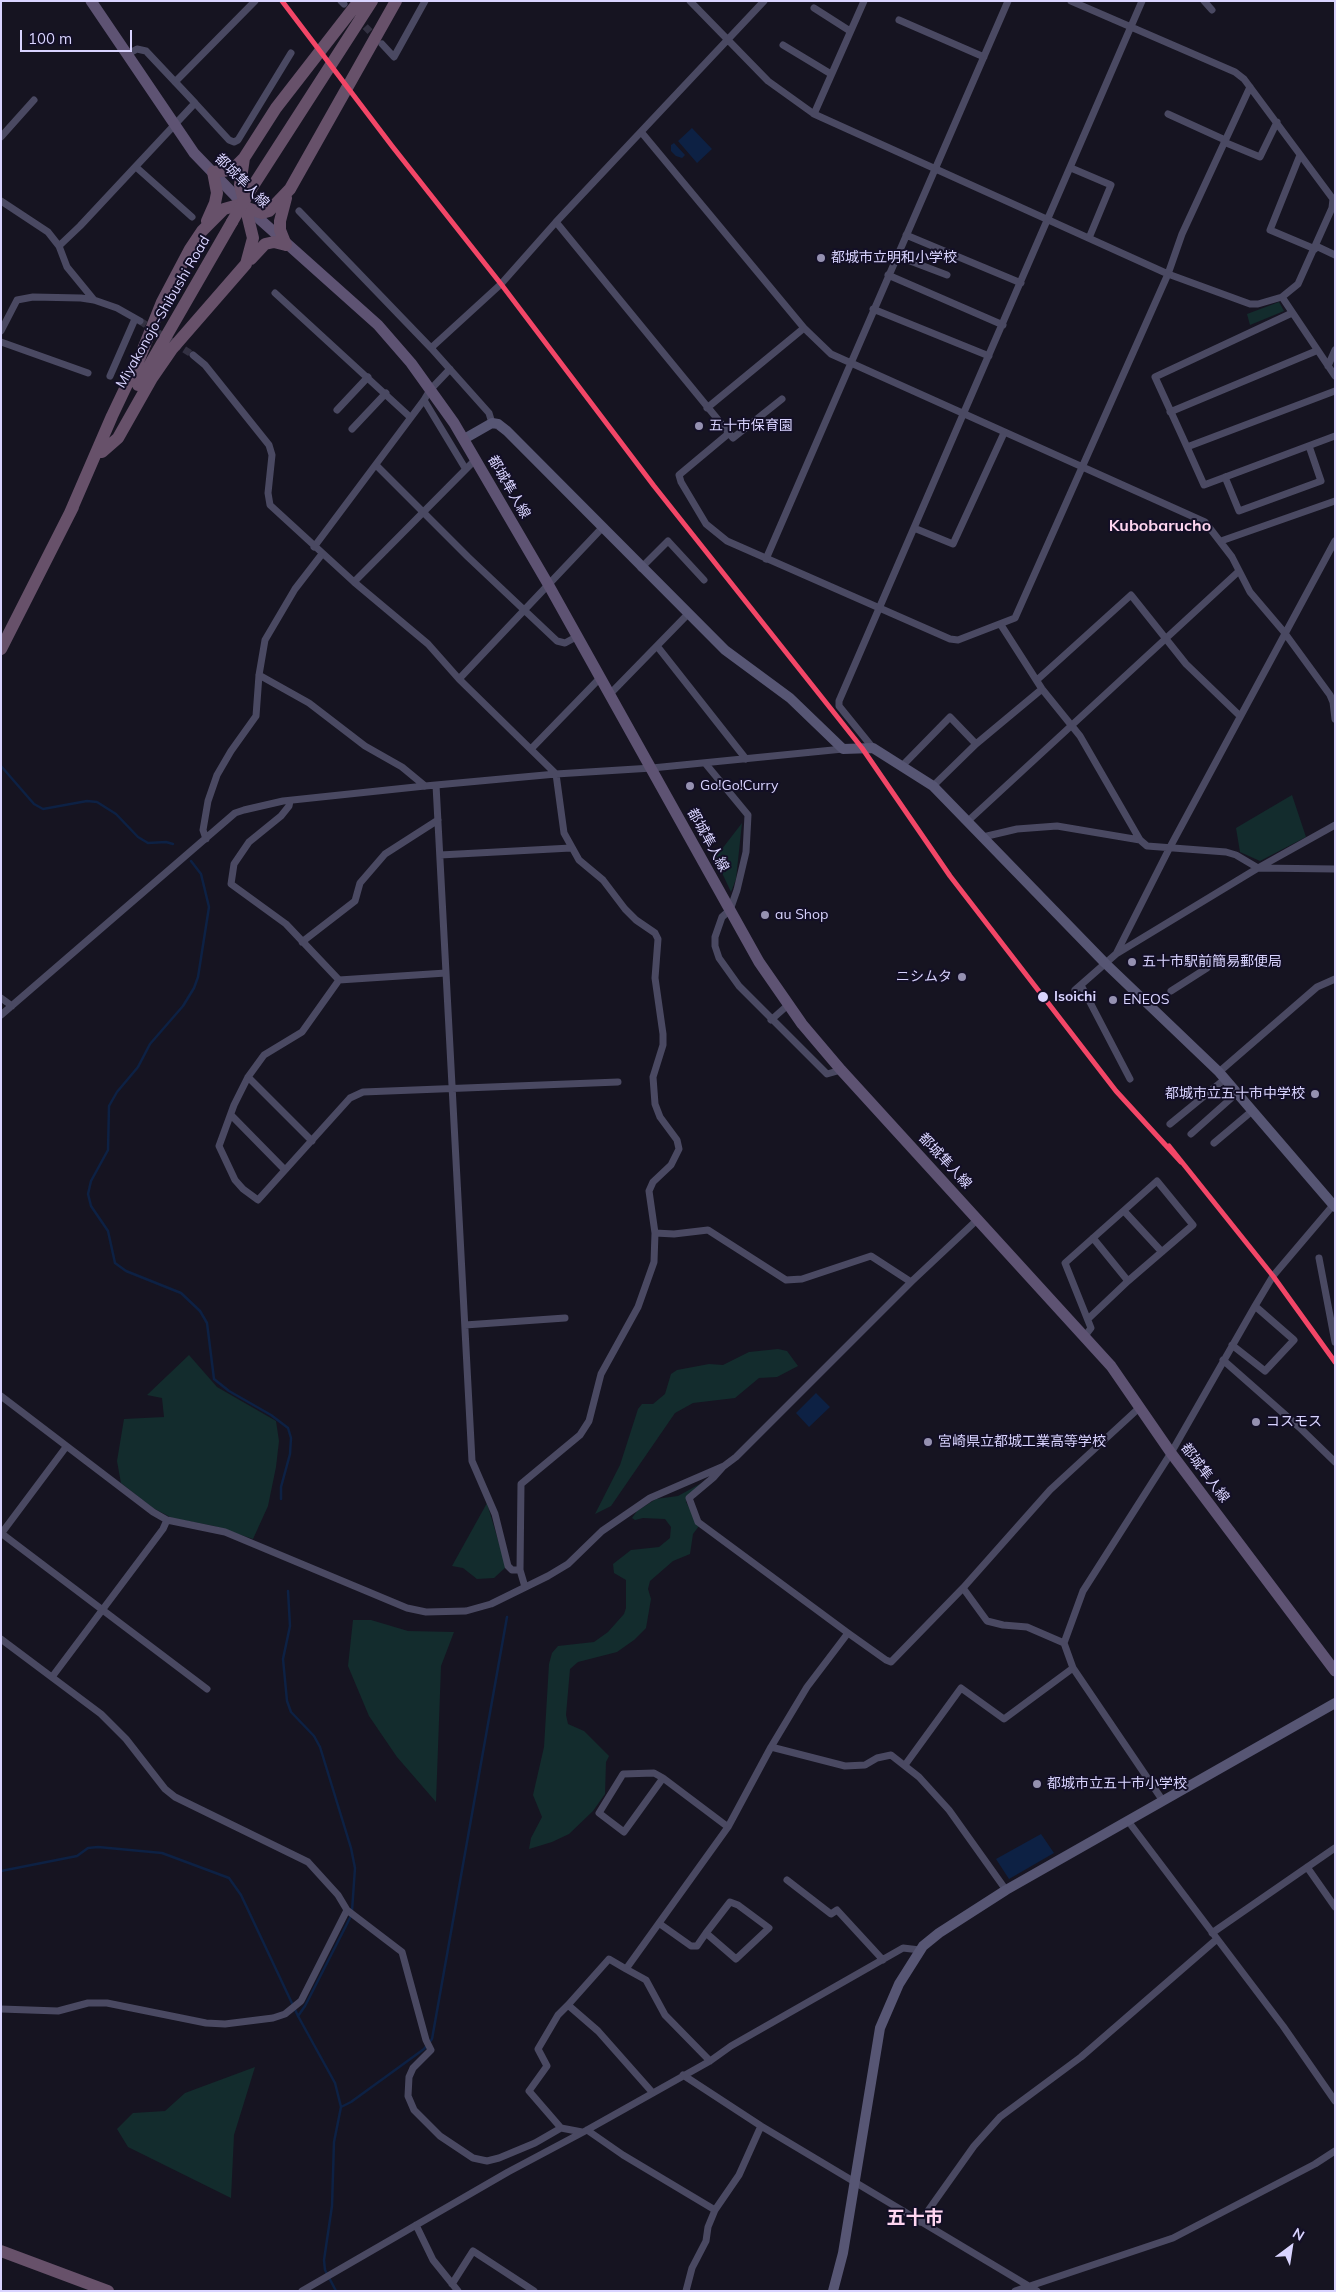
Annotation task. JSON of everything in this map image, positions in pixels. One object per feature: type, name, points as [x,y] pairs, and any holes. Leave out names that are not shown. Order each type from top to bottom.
[{"type":"highway","points":[[70,513],[140,357],[162,302],[216,203],[217,194],[213,172],[232,170],[244,158],[276,108],[311,64],[335,45],[359,1]]},
{"type":"highway","name":"Miyakonojo-Shibushi Road","points":[[1,650],[124,410],[251,189],[323,76],[335,45],[372,1]]},
{"type":"highway","points":[[286,244],[280,230],[280,221],[281,209],[290,189],[396,1]]},
{"type":"highway","points":[[244,158],[240,185],[253,238],[246,264]]},
{"type":"highway","points":[[202,231],[224,209],[238,205],[262,213],[269,211],[290,189]]},
{"type":"highway","points":[[102,452],[118,438],[152,378],[172,350],[246,264],[265,244],[274,242],[286,244]]},
{"type":"highway","points":[[1,2251],[108,2291]]},
{"type":"main road","name":"都城隼人線","points":[[91,1],[194,153],[246,207],[378,325],[411,363],[464,439],[652,768],[759,962],[788,1006],[841,1070],[1111,1366],[1171,1453],[1335,1672]]},
{"type":"street","points":[[175,82],[255,1]]},
{"type":"street","points":[[382,44],[394,56],[425,1]]},
{"type":"street","points":[[690,1],[768,81],[814,114],[1168,274],[1250,304],[1258,304],[1282,297],[1298,284],[1332,208],[1333,199],[1250,87],[1235,72],[1071,1]]},
{"type":"street","points":[[431,348],[501,284],[556,222],[764,1]]},
{"type":"street","points":[[814,114],[864,1]]},
{"type":"street","points":[[766,559],[849,363],[1008,1]]},
{"type":"street","points":[[1142,1],[880,609],[838,701],[838,706],[873,748],[903,765],[933,786],[1105,963],[1222,1076],[1334,1205],[1273,1276],[1254,1306],[1171,1453],[1083,1591],[1064,1643],[1068,1660],[1073,1668],[1163,1801]]},
{"type":"street","points":[[1204,1],[1212,10]]},
{"type":"street","points":[[814,8],[850,31]]},
{"type":"street","points":[[899,20],[984,56]]},
{"type":"street","points":[[784,46],[831,74]]},
{"type":"street","points":[[128,54],[137,49],[146,51],[229,140],[234,142],[238,140],[291,53]]},
{"type":"street","points":[[728,434],[679,475],[681,482],[702,518],[718,535],[738,547],[950,639],[958,640],[1015,618],[1168,274],[1182,234],[1250,87]]},
{"type":"street","points":[[1,137],[34,100]]},
{"type":"street","points":[[59,246],[175,126],[195,102]]},
{"type":"street","points":[[1168,114],[1260,157],[1277,122]]},
{"type":"street","points":[[642,132],[804,328],[823,348],[849,363],[963,415],[1196,516],[1205,522],[1221,541],[1250,592],[1284,632],[1330,694],[1335,719]]},
{"type":"street","points":[[1300,155],[1270,230],[1335,255]]},
{"type":"street","points":[[136,167],[192,217]]},
{"type":"street","points":[[1070,168],[1111,185],[1089,238]]},
{"type":"street","points":[[1,201],[48,232],[59,246],[66,267],[94,300]]},
{"type":"street","points":[[299,211],[431,348],[490,413],[492,424]]},
{"type":"street","points":[[556,222],[733,438],[782,399]]},
{"type":"street","points":[[906,235],[1021,284]]},
{"type":"street","points":[[896,256],[947,276]]},
{"type":"street","points":[[888,275],[1003,325]]},
{"type":"street","points":[[275,293],[410,417]]},
{"type":"street","points":[[1282,297],[1316,352],[1335,376]]},
{"type":"street","points":[[1,331],[3,321],[17,300],[23,298],[81,298],[118,308],[137,320],[110,376]]},
{"type":"street","points":[[873,309],[989,356]]},
{"type":"street","points":[[1292,313],[1155,377],[1204,485],[1335,436]]},
{"type":"street","points":[[707,408],[804,328]]},
{"type":"street","points":[[1,342],[88,373]]},
{"type":"street","points":[[1328,366],[1335,350]]},
{"type":"street","points":[[1170,412],[1316,352]]},
{"type":"street","points":[[193,355],[205,365],[270,445],[272,455],[268,493],[270,505],[314,547],[428,644],[459,678],[556,774],[564,833],[578,860],[602,880],[636,920],[655,934],[658,939],[656,978],[663,1045],[653,1077],[655,1104],[660,1117],[678,1140],[679,1149],[670,1165],[653,1182],[649,1191],[655,1233],[654,1262],[632,1318],[601,1374],[589,1421],[580,1435],[521,1484],[520,1570],[526,1587]]},
{"type":"street","points":[[314,547],[430,390],[450,369]]},
{"type":"street","points":[[337,410],[368,377]]},
{"type":"street","points":[[1187,447],[1335,391]]},
{"type":"street","points":[[352,429],[386,393]]},
{"type":"street","points":[[424,400],[465,468]]},
{"type":"street","points":[[464,439],[492,424],[498,424],[507,431],[641,568],[725,650],[790,698],[843,749]]},
{"type":"street","points":[[914,528],[952,544],[1004,433]]},
{"type":"street","points":[[1226,477],[1239,511],[1321,481],[1309,446]]},
{"type":"street","points":[[354,582],[423,510],[476,459]]},
{"type":"street","points":[[376,465],[468,557],[557,640],[565,643],[576,637]]},
{"type":"street","points":[[1221,541],[1335,501]]},
{"type":"street","points":[[459,678],[602,528]]},
{"type":"street","points":[[641,568],[668,541],[704,580]]},
{"type":"street","points":[[1116,954],[1169,849],[1284,632],[1335,541]]},
{"type":"street","points":[[206,838],[203,830],[204,820],[208,800],[217,775],[231,751],[256,716],[258,675],[265,640],[295,589],[322,554]]},
{"type":"street","points":[[968,821],[1239,571]]},
{"type":"street","points":[[1036,680],[1131,595],[1186,664],[1240,716]]},
{"type":"street","points":[[609,695],[688,614]]},
{"type":"street","points":[[1001,625],[1042,690],[1072,724],[1140,840],[1148,846],[1169,849],[1183,847],[1226,852],[1236,855],[1258,868],[1335,868]]},
{"type":"street","points":[[657,646],[746,758]]},
{"type":"street","points":[[258,675],[309,703],[365,746],[402,768],[425,786]]},
{"type":"street","points":[[531,749],[600,678]]},
{"type":"street","points":[[933,786],[976,744],[1042,690]]},
{"type":"street","points":[[903,765],[950,718],[976,744]]},
{"type":"street","points":[[1,1016],[235,813],[264,805],[290,801],[425,786],[556,774],[652,768],[843,749],[873,748]]},
{"type":"street","points":[[705,763],[748,815],[746,852],[730,910],[722,917],[717,928],[715,946],[719,958],[739,986],[827,1074],[841,1070]]},
{"type":"street","points":[[436,785],[472,1461],[495,1514],[508,1566],[512,1570],[520,1570]]},
{"type":"street","points":[[290,801],[289,806],[281,816],[249,842],[234,864],[230,884],[286,924],[339,980],[446,973]]},
{"type":"street","points":[[302,942],[354,901],[360,883],[385,854],[438,820]]},
{"type":"street","points":[[1130,1079],[1078,987],[1116,954],[1258,868],[1335,825]]},
{"type":"street","points":[[984,837],[1017,829],[1057,826],[1140,840]]},
{"type":"street","points":[[440,854],[571,848]]},
{"type":"street","points":[[1171,991],[1208,968]]},
{"type":"street","points":[[1170,1124],[1317,987],[1335,979]]},
{"type":"street","points":[[339,980],[302,1032],[264,1055],[248,1077],[234,1105],[219,1146],[220,1153],[235,1180],[243,1190],[258,1200],[350,1098],[363,1092],[453,1090],[618,1082]]},
{"type":"street","points":[[1,998],[12,1006]]},
{"type":"street","points":[[771,1020],[788,1006]]},
{"type":"street","points":[[248,1077],[312,1141]]},
{"type":"street","points":[[1191,1134],[1237,1093]]},
{"type":"street","points":[[1214,1143],[1252,1111]]},
{"type":"street","points":[[231,1115],[285,1170]]},
{"type":"street","points":[[1085,1336],[1091,1328],[1065,1262],[1157,1181],[1193,1225],[1128,1281],[1088,1319]]},
{"type":"street","points":[[1124,1211],[1162,1252]]},
{"type":"street","points":[[978,1219],[911,1282],[744,1450],[689,1498],[698,1522],[848,1633],[891,1662],[963,1588],[1050,1490],[1139,1408]]},
{"type":"street","points":[[655,1233],[674,1234],[708,1230],[786,1280],[802,1279],[871,1256],[911,1282]]},
{"type":"street","points":[[1093,1238],[1128,1281]]},
{"type":"street","points":[[1318,1258],[1335,1342]]},
{"type":"street","points":[[1232,1345],[1265,1371],[1294,1340],[1254,1306]]},
{"type":"street","points":[[465,1325],[565,1318]]},
{"type":"street","points":[[1223,1360],[1300,1428],[1335,1462]]},
{"type":"street","points":[[1,1396],[153,1512],[167,1520],[225,1532],[407,1608],[426,1612],[466,1611],[491,1604],[526,1587],[568,1564],[602,1531],[650,1498],[724,1466]]},
{"type":"street","points":[[66,1447],[1,1533],[207,1689]]},
{"type":"street","points":[[52,1677],[163,1529],[167,1520]]},
{"type":"street","points":[[963,1588],[987,1620],[1003,1625],[1027,1627],[1064,1643]]},
{"type":"street","points":[[626,1969],[728,1827],[770,1747],[807,1687],[848,1633]]},
{"type":"street","points":[[1,1639],[111,1724],[150,1768],[165,1790],[175,1797],[308,1862],[338,1895],[347,1910],[402,1952],[426,2040],[431,2050],[413,2068],[409,2077],[408,2096],[414,2110],[440,2136],[473,2158],[487,2161],[499,2158],[561,2128],[585,2131],[715,2210]]},
{"type":"street","points":[[905,1765],[961,1688],[1004,1719],[1073,1668]]},
{"type":"street","points":[[833,2291],[843,2253],[880,2028],[899,1984],[920,1950],[939,1933],[1006,1890],[1335,1703]]},
{"type":"street","points":[[770,1747],[845,1766],[865,1765],[878,1758],[891,1755],[919,1777],[949,1810],[1006,1890]]},
{"type":"street","points":[[663,1778],[624,1832],[600,1814],[623,1774],[654,1773],[663,1778],[728,1827]]},
{"type":"street","points":[[1128,1821],[1283,2026],[1335,2101]]},
{"type":"street","points":[[920,2222],[974,2146],[1000,2117],[1080,2057],[1215,1936],[1335,1848]]},
{"type":"street","points":[[1307,1867],[1335,1906]]},
{"type":"street","points":[[788,1880],[832,1914],[837,1910],[883,1960]]},
{"type":"street","points":[[660,1924],[691,1946],[697,1946],[706,1933],[730,1902],[738,1905],[769,1928],[736,1959],[706,1933]]},
{"type":"street","points":[[1,2009],[58,2011],[88,2003],[107,2003],[190,2021],[225,2024],[274,2018],[284,2014],[301,2001],[347,1910]]},
{"type":"street","points":[[302,2291],[520,2165],[710,2061],[732,2046],[904,1948],[920,1950]]},
{"type":"street","points":[[561,2128],[529,2091],[547,2066],[538,2049],[558,2015],[609,1959],[646,1980],[665,2015],[710,2061]]},
{"type":"street","points":[[568,2004],[598,2031],[652,2092]]},
{"type":"street","points":[[683,2075],[761,2126],[1037,2291]]},
{"type":"street","points":[[686,2291],[692,2268],[706,2241],[708,2227],[715,2210],[740,2175],[761,2126]]},
{"type":"street","points":[[1015,2291],[1173,2238],[1315,2164],[1335,2151]]},
{"type":"street","points":[[416,2225],[433,2260],[458,2291]]},
{"type":"street","points":[[452,2284],[473,2251],[534,2291]]},
{"type":"green space","points":[[1279,302],[1284,311],[1250,325],[1247,314]]},
{"type":"green space","points":[[1292,795],[1306,837],[1260,861],[1240,852],[1236,828]]},
{"type":"green space","points":[[742,823],[736,879],[731,892],[715,858]]},
{"type":"green space","points":[[778,1349],[787,1351],[798,1366],[777,1377],[759,1378],[735,1398],[693,1403],[675,1413],[611,1506],[595,1514],[620,1465],[638,1409],[642,1404],[653,1404],[665,1394],[671,1374],[677,1370],[709,1364],[723,1365],[749,1352]]},
{"type":"green space","points":[[189,1355],[217,1387],[276,1421],[279,1441],[276,1467],[268,1506],[253,1539],[214,1526],[172,1518],[153,1508],[121,1483],[117,1461],[124,1419],[164,1417],[162,1398],[147,1395]]},
{"type":"green space","points":[[709,1479],[687,1497],[686,1502],[699,1526],[693,1534],[690,1554],[673,1561],[650,1581],[648,1589],[651,1599],[646,1628],[634,1640],[617,1652],[578,1662],[570,1669],[566,1715],[568,1724],[584,1731],[609,1756],[606,1762],[605,1794],[593,1811],[569,1834],[552,1842],[529,1849],[531,1838],[542,1817],[533,1795],[544,1747],[549,1664],[552,1653],[558,1646],[594,1642],[608,1632],[624,1614],[626,1608],[626,1580],[614,1573],[613,1564],[631,1550],[659,1547],[670,1538],[671,1527],[665,1519],[643,1518],[635,1520],[632,1518],[637,1511],[656,1499],[678,1496]]},
{"type":"green space","points":[[487,1503],[506,1567],[494,1578],[477,1579],[463,1568],[452,1566]]},
{"type":"green space","points":[[353,1620],[371,1620],[408,1631],[454,1632],[441,1666],[436,1802],[397,1757],[369,1716],[348,1666]]},
{"type":"green space","points":[[255,2067],[234,2135],[231,2198],[128,2147],[117,2129],[133,2113],[165,2111],[185,2093]]},
{"type":"water","points":[[692,128],[712,149],[697,163],[678,141]]},
{"type":"water","points":[[674,143],[685,155],[682,158],[676,156],[671,151],[671,145]]},
{"type":"water","points":[[816,1393],[830,1407],[809,1427],[796,1413]]},
{"type":"water","points":[[1041,1834],[1054,1853],[1009,1879],[996,1859]]},
{"type":"waterway","points":[[1,766],[34,804],[43,809],[87,801],[97,802],[116,814],[138,837],[148,843],[166,842],[173,844]]},
{"type":"waterway","points":[[191,861],[201,874],[209,907],[198,977],[194,988],[183,1006],[150,1044],[138,1067],[117,1092],[109,1106],[108,1150],[91,1181],[88,1194],[91,1206],[108,1231],[115,1263],[126,1271],[181,1293],[200,1311],[207,1323],[214,1379],[229,1391],[271,1415],[288,1428],[291,1438],[290,1454],[281,1487],[281,1499]]},
{"type":"waterway","points":[[288,1591],[290,1626],[283,1659],[287,1701],[291,1712],[314,1736],[320,1747],[351,1848],[355,1868],[352,1911]]},
{"type":"waterway","points":[[341,2107],[351,2102],[424,2049],[432,2039],[507,1617]]},
{"type":"waterway","points":[[1,1871],[77,1856],[88,1848],[98,1847],[162,1853],[229,1878],[241,1895],[298,2016],[335,2083],[341,2107],[334,2142],[332,2206],[324,2260],[325,2270],[336,2291]]},
{"type":"waterway","points":[[298,2016],[305,2006],[351,1916]]},
{"type":"tunnel","points":[[358,19],[376,38]]},
{"type":"tunnel","points":[[140,321],[193,355]]},
{"type":"transit line","points":[[282,1],[392,146],[501,284],[654,486],[862,748],[950,876],[1116,1091],[1181,1162]]},
{"type":"transit line","points":[[1169,1146],[1273,1276],[1335,1362]]},
{"type":"place","name":"都城市立明和小学校","points":[[821,258]]},
{"type":"place","name":"五十市保育園","points":[[699,426]]},
{"type":"place","name":"Go!Go!Curry","points":[[690,786]]},
{"type":"place","name":"au Shop","points":[[765,915]]},
{"type":"place","name":"五十市駅前簡易郵便局","points":[[1132,962]]},
{"type":"place","name":"ニシムタ","points":[[962,977]]},
{"type":"place","name":"Isoichi","points":[[1043,997]]},
{"type":"place","name":"ENEOS","points":[[1113,1000]]},
{"type":"place","name":"都城市立五十市中学校","points":[[1315,1094]]},
{"type":"place","name":"コスモス","points":[[1256,1422]]},
{"type":"place","name":"宮崎県立都城工業高等学校","points":[[928,1442]]},
{"type":"place","name":"都城市立五十市小学校","points":[[1037,1784]]},
{"type":"district","name":"Kubobarucho","points":[[1160,526]]},
{"type":"district","name":"五十市","points":[[915,2218]]}]
